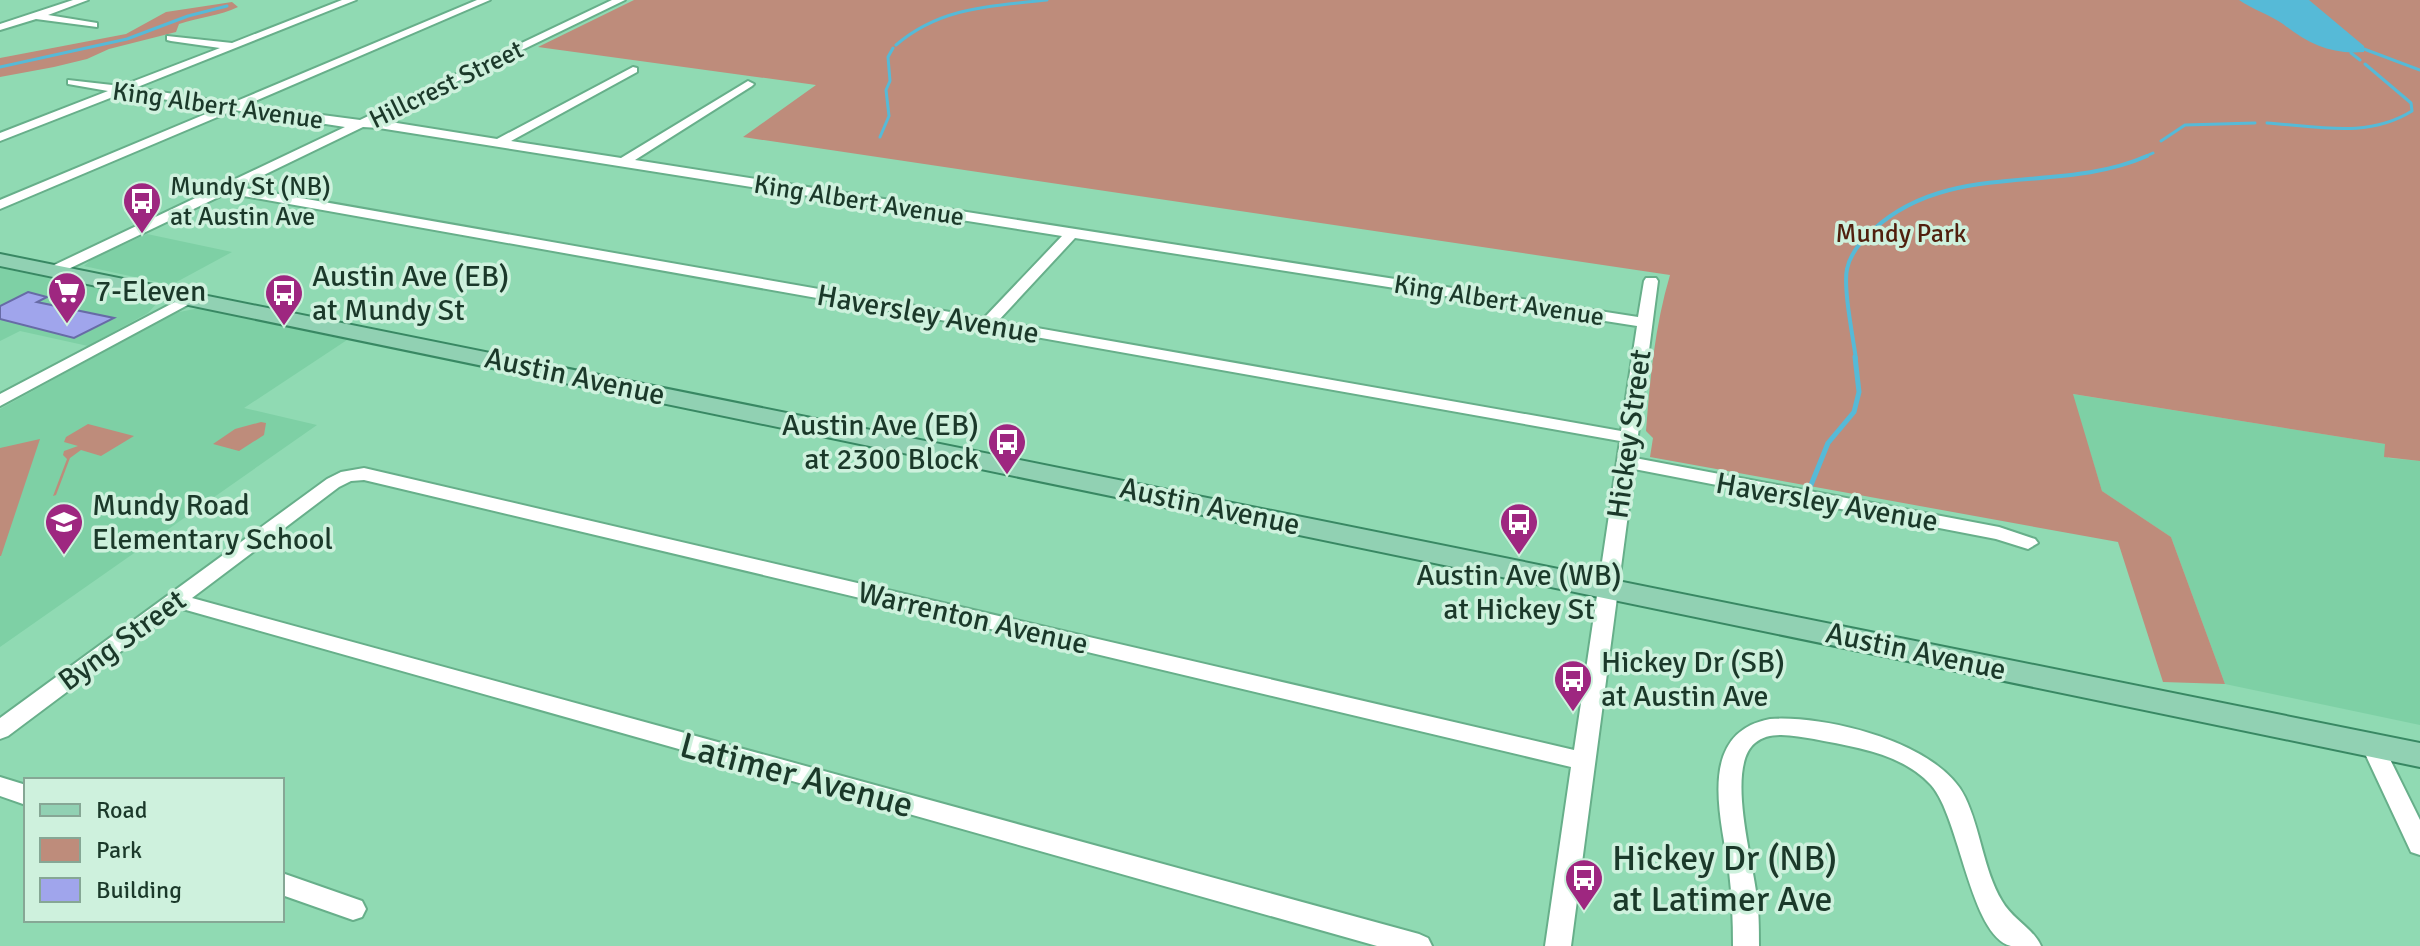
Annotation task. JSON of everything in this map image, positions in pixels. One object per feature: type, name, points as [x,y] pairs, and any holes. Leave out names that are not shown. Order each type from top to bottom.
[{"type":"main road","name":"Austin Avenue","points":[[0,260],[2420,755]]},
{"type":"street","points":[[0,27],[83,0]]},
{"type":"street","points":[[327,0],[348,1]]},
{"type":"street","points":[[0,205],[485,0]]},
{"type":"street","name":"Hillcrest Street","points":[[55,270],[620,0]]},
{"type":"street","points":[[0,137],[348,1]]},
{"type":"street","points":[[36,15],[93,25]]},
{"type":"street","points":[[171,38],[234,46]]},
{"type":"street","points":[[499,143],[633,70]]},
{"type":"street","name":"King Albert Avenue","points":[[72,82],[359,125],[379,124],[1644,323]]},
{"type":"street","points":[[622,163],[748,84]]},
{"type":"street","name":"Haversley Avenue","points":[[227,189],[1628,437]]},
{"type":"street","points":[[986,325],[1072,233]]},
{"type":"street","name":"Hickey Street","points":[[1558,946],[1651,281]]},
{"type":"street","points":[[0,401],[190,298]]},
{"type":"street","name":"Haversley Avenue","points":[[1626,462],[1999,533],[2028,543]]},
{"type":"street","name":"Byng Street","points":[[0,730],[333,483],[352,474],[364,474]]},
{"type":"street","name":"Warrenton Avenue","points":[[364,474],[1583,761]]},
{"type":"street","name":"Latimer Avenue","points":[[176,600],[1419,946]]},
{"type":"street","points":[[1746,946],[1745,907],[1733,801],[1735,756],[1748,735],[1776,727],[1794,727],[1879,745],[1912,759],[1939,779],[1956,806],[1984,895],[2010,932],[2028,946]]},
{"type":"street","points":[[2372,745],[2420,845]]},
{"type":"street","points":[[0,786],[24,794]]},
{"type":"street","points":[[284,885],[353,909]]},
{"type":"shaded area","points":[[147,234],[232,252],[171,285],[84,266],[92,259]]},
{"type":"shaded area","points":[[0,268],[149,298],[157,303],[148,313],[88,346],[20,331],[0,341]]},
{"type":"shaded area","name":"Mundy Road Elementary School","points":[[200,308],[347,340],[244,408],[317,425],[0,647],[0,409],[174,313]]},
{"type":"shaded area","points":[[2072,394],[2385,444],[2388,458],[2420,461],[2420,725],[2225,684],[2171,537],[2102,491]]},
{"type":"green space","name":"Mundy Park","points":[[634,0],[2420,0],[2420,461],[2384,457],[2385,444],[2073,394],[2102,491],[2171,537],[2225,684],[2163,682],[2118,542],[1650,457],[1653,438],[1646,431],[1651,372],[1660,313],[1670,275],[743,137],[816,85],[538,47]]},
{"type":"green space","points":[[232,2],[238,7],[179,24],[176,32],[109,49],[87,59],[0,77],[0,58],[126,34],[166,12]]},
{"type":"green space","points":[[266,423],[264,435],[239,451],[213,444],[235,429]]},
{"type":"green space","points":[[88,424],[134,436],[101,456],[81,450],[70,458],[53,496],[67,459],[64,451],[78,446],[64,442],[66,437]]},
{"type":"green space","points":[[40,439],[1,556],[0,556],[0,448]]},
{"type":"water","points":[[2239,0],[2309,0],[2364,46],[2364,52],[2341,52],[2321,47]]},
{"type":"building","points":[[28,292],[47,297],[37,302],[114,318],[74,338],[0,319],[0,306]]},
{"type":"waterway","points":[[896,45],[930,23],[967,10],[1047,0]]},
{"type":"waterway","points":[[0,67],[127,39],[188,16],[227,6]]},
{"type":"waterway","points":[[880,137],[889,116],[886,90],[890,81],[888,57],[893,48]]},
{"type":"waterway","points":[[2364,49],[2420,70]]},
{"type":"waterway","points":[[2351,53],[2360,60]]},
{"type":"waterway","points":[[2267,123],[2360,128],[2395,120],[2412,111],[2411,103],[2365,64]]},
{"type":"waterway","points":[[2161,141],[2185,125],[2255,123]]},
{"type":"waterway","points":[[2145,157],[2153,153]]},
{"type":"waterway","points":[[1856,359],[1846,288],[1849,263],[1870,233],[1904,207],[1971,185],[2078,174],[2145,157]]},
{"type":"waterway","points":[[1811,485],[1828,443],[1854,412],[1859,392],[1855,357]]},
{"type":"place","name":"Mundy St (NB) at Austin Ave","points":[[142,235]]},
{"type":"place","name":"7-Eleven","points":[[67,325]]},
{"type":"place","name":"Austin Ave (EB) at Mundy St","points":[[284,327]]},
{"type":"place","name":"Austin Ave (EB) at 2300 Block","points":[[1007,476]]},
{"type":"place","name":"Mundy Road Elementary School","points":[[64,556]]},
{"type":"place","name":"Austin Ave (WB) at Hickey St","points":[[1519,556]]},
{"type":"place","name":"Hickey Dr (SB) at Austin Ave","points":[[1573,713]]},
{"type":"place","name":"Hickey Dr (NB) at Latimer Ave","points":[[1584,912]]}]
